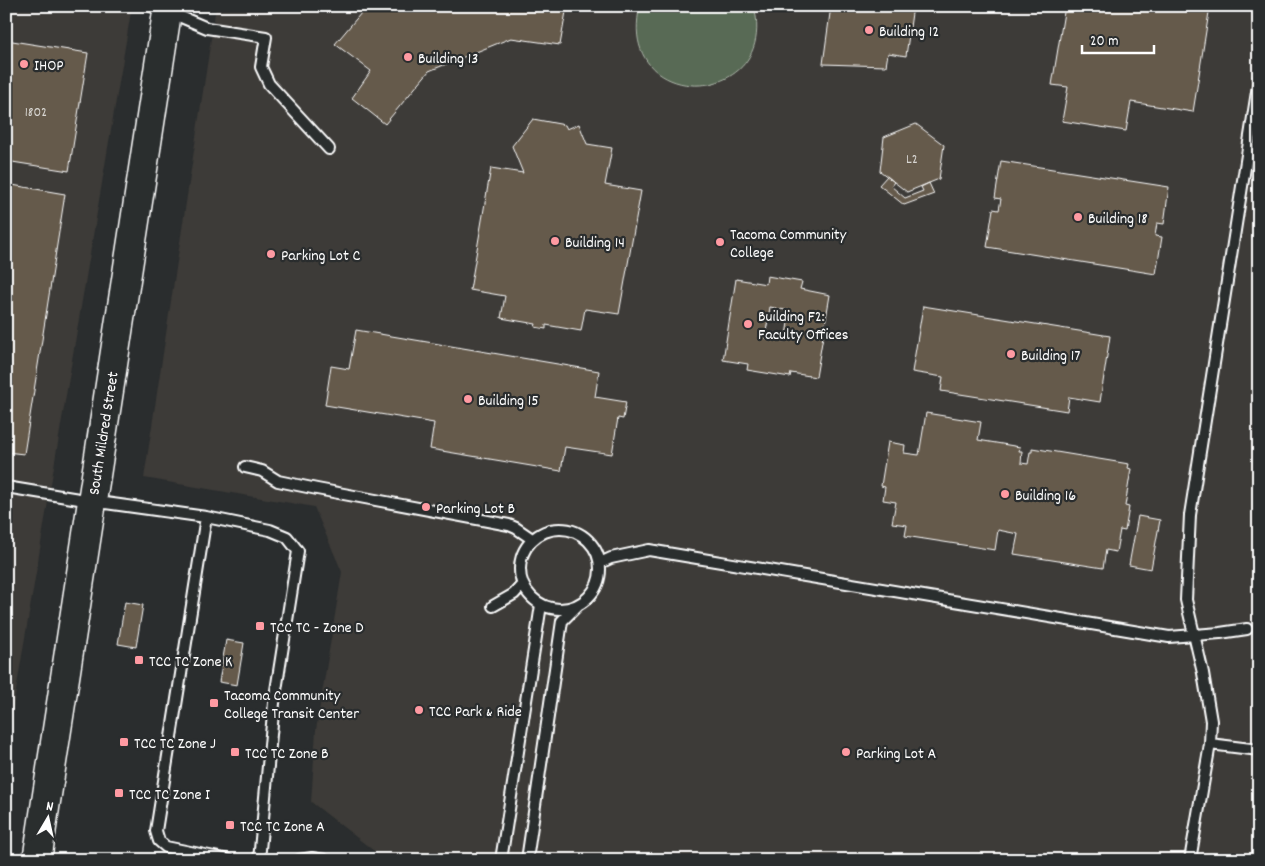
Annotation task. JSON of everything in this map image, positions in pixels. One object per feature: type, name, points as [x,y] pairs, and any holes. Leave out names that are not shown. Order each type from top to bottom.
[{"type":"main road","name":"South Mildred Street","points":[[37,860],[162,8]]},
{"type":"lane","points":[[162,8],[208,28],[266,36],[261,66],[269,84],[329,149]]},
{"type":"lane","points":[[1190,860],[1210,744],[1211,721],[1203,673],[1186,600],[1190,515],[1259,79]]},
{"type":"lane","points":[[244,467],[262,470],[278,481],[509,526],[516,528],[532,539]]},
{"type":"lane","points":[[6,487],[206,517],[270,530],[287,537],[298,551],[274,704],[259,860]]},
{"type":"lane","points":[[206,517],[156,831],[159,841],[166,847],[229,860]]},
{"type":"lane","points":[[527,860],[562,621],[588,598],[596,588],[600,575],[600,563],[596,551],[588,539],[576,532],[563,528],[549,529],[532,539],[520,558],[519,571],[522,585],[530,596],[541,605],[553,609],[567,609],[578,605]]},
{"type":"lane","points":[[600,563],[611,558],[649,550],[1168,637],[1247,629]]},
{"type":"lane","points":[[493,606],[514,594],[522,585]]},
{"type":"lane","points":[[501,860],[541,605]]},
{"type":"lane","points":[[1210,744],[1259,750]]},
{"type":"lane","points":[[299,860],[312,858],[325,860]]},
{"type":"shaded area","points":[[6,6],[132,6],[6,750]]},
{"type":"shaded area","name":"Tacoma Community College","points":[[216,6],[1259,6],[1259,860],[381,860],[374,851],[311,802],[316,730],[342,572],[314,507],[144,478]]},
{"type":"green space","points":[[640,6],[754,6],[756,40],[744,65],[722,80],[697,85],[672,80],[650,66],[638,41]]},
{"type":"building","name":"Building 13","points":[[367,6],[567,6],[560,45],[511,38],[429,71],[385,124],[352,98],[371,71],[335,44]]},
{"type":"building","name":"Building 12","points":[[831,6],[913,6],[906,56],[888,53],[886,66],[823,64]]},
{"type":"building","points":[[1065,6],[1210,6],[1193,112],[1131,102],[1126,131],[1062,121],[1068,87],[1052,85]]},
{"type":"building","points":[[6,40],[88,53],[69,171],[6,161]]},
{"type":"building","name":"Building 14","points":[[533,119],[565,125],[567,129],[579,124],[587,144],[612,148],[605,185],[641,191],[619,314],[585,309],[581,331],[546,325],[546,329],[535,327],[536,324],[501,318],[505,296],[470,290],[491,168],[523,173],[512,146]]},
{"type":"building","points":[[916,124],[944,145],[939,179],[907,192],[880,171],[884,137]]},
{"type":"building","name":"Building 18","points":[[1001,161],[1169,187],[1164,224],[1157,223],[1155,236],[1162,237],[1156,274],[987,247],[993,209],[999,210],[1001,199],[995,198]]},
{"type":"building","points":[[887,176],[894,182],[891,186],[905,198],[923,191],[921,187],[929,183],[934,194],[904,205],[879,185]]},
{"type":"building","points":[[6,184],[65,194],[24,454],[6,452]]},
{"type":"building","name":"Building F2: Faculty Offices","points":[[767,276],[802,282],[800,289],[830,295],[816,377],[791,373],[790,377],[747,370],[748,364],[723,360],[736,279],[766,284]],"holes":[[[770,307],[790,311],[785,341],[765,338]]]},
{"type":"building","name":"Building 17","points":[[923,306],[1110,336],[1100,402],[1069,397],[1067,411],[941,391],[943,377],[912,372]]},
{"type":"building","name":"Building 15","points":[[356,330],[599,371],[595,397],[626,402],[623,419],[618,418],[612,454],[565,447],[561,471],[430,449],[434,423],[325,405],[331,366],[349,369]]},
{"type":"building","name":"Building 16","points":[[926,413],[981,422],[978,440],[1020,447],[1019,451],[1022,451],[1021,463],[1028,464],[1032,448],[1129,464],[1128,468],[1131,469],[1125,506],[1129,507],[1125,531],[1120,530],[1116,552],[1106,550],[1103,568],[1014,554],[1018,534],[998,530],[995,550],[905,536],[907,525],[892,523],[896,502],[883,500],[885,487],[881,486],[888,442],[905,445],[904,453],[919,455]]},
{"type":"building","points":[[1138,516],[1160,520],[1151,569],[1129,565]]},
{"type":"building","points":[[125,602],[143,605],[136,647],[118,644]]},
{"type":"building","points":[[226,640],[244,643],[237,685],[219,682]]},
{"type":"place","name":"Building 12","points":[[869,30]]},
{"type":"place","name":"Building 13","points":[[408,57]]},
{"type":"place","name":"IHOP","points":[[24,64]]},
{"type":"place","name":"Building 18","points":[[1078,217]]},
{"type":"place","name":"Building 14","points":[[555,241]]},
{"type":"place","name":"Tacoma Community College","points":[[720,242]]},
{"type":"place","name":"Parking Lot C","points":[[271,254]]},
{"type":"place","name":"Building F2: Faculty Offices","points":[[748,324]]},
{"type":"place","name":"Building 17","points":[[1011,354]]},
{"type":"place","name":"Building 15","points":[[468,399]]},
{"type":"place","name":"Building 16","points":[[1005,494]]},
{"type":"place","name":"Parking Lot B","points":[[426,507]]},
{"type":"place","name":"TCC TC - Zone D","points":[[260,626]]},
{"type":"place","name":"TCC TC Zone K","points":[[139,660]]},
{"type":"place","name":"Tacoma Community College Transit Center","points":[[214,703]]},
{"type":"place","name":"TCC Park & Ride","points":[[419,710]]},
{"type":"place","name":"TCC TC Zone J","points":[[124,742]]},
{"type":"place","name":"TCC TC Zone B","points":[[235,752]]},
{"type":"place","name":"Parking Lot A","points":[[846,752]]},
{"type":"place","name":"TCC TC Zone I","points":[[119,793]]},
{"type":"place","name":"TCC TC Zone A","points":[[230,825]]}]
